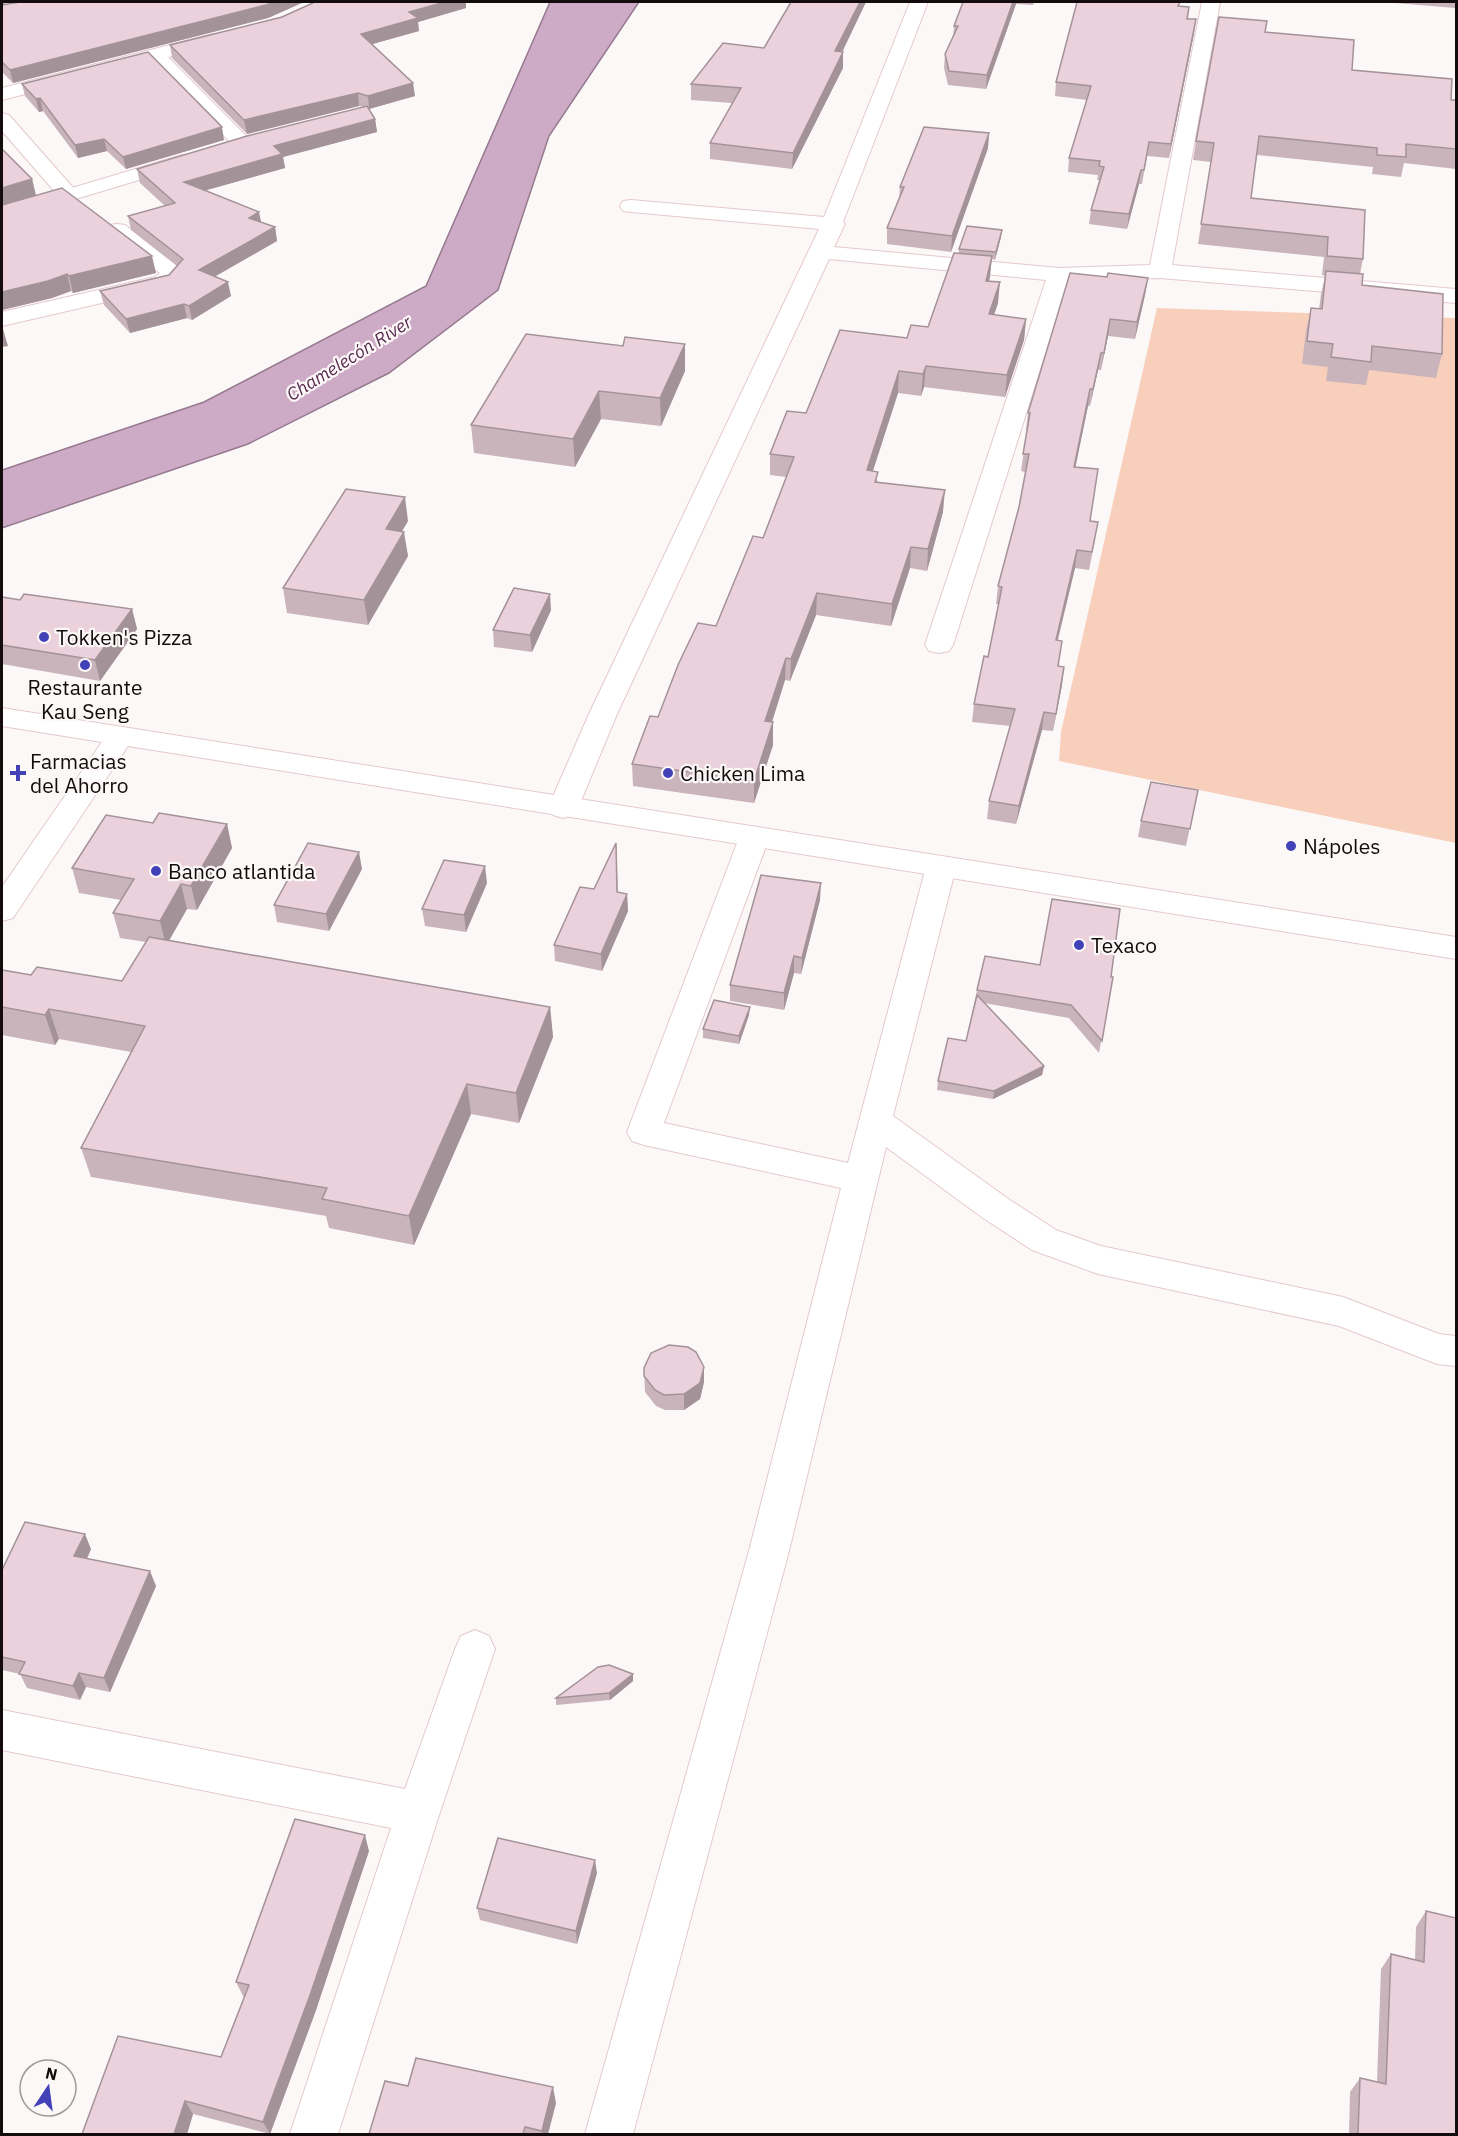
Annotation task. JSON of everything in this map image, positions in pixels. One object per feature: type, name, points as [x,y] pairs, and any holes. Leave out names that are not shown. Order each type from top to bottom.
[{"type":"street","points":[[563,808],[603,714],[822,252],[920,2]]},
{"type":"street","points":[[1160,271],[1211,2]]},
{"type":"street","points":[[2,94],[154,54],[234,36]]},
{"type":"street","points":[[154,54],[242,143]]},
{"type":"street","points":[[2,119],[69,195],[87,208]]},
{"type":"street","points":[[220,150],[265,138]]},
{"type":"street","points":[[2,215],[197,156]]},
{"type":"street","points":[[631,206],[834,224]]},
{"type":"street","points":[[2,319],[163,282],[173,273],[104,221]]},
{"type":"street","points":[[822,252],[1059,275],[1160,271],[1456,296]]},
{"type":"street","points":[[939,645],[1059,275]]},
{"type":"street","points":[[2,717],[563,808],[1456,948]]},
{"type":"street","points":[[2,910],[120,737]]},
{"type":"street","points":[[754,838],[644,1132],[861,1179]]},
{"type":"street","points":[[609,2134],[769,1551],[875,1121],[941,867]]},
{"type":"street","points":[[875,1121],[995,1208],[1044,1239],[1098,1260],[1343,1312],[1437,1349],[1456,1351]]},
{"type":"street","points":[[314,2134],[418,1812],[475,1649]]},
{"type":"street","points":[[2,1730],[418,1812]]},
{"type":"shaded area","points":[[1157,308],[1456,318],[1456,843],[1059,761],[1061,732]]},
{"type":"water","name":"Chamelecón River","points":[[550,2],[639,2],[549,136],[498,290],[389,373],[248,444],[2,528],[2,470],[204,402],[426,286]]},
{"type":"building","points":[[20,2],[274,2],[10,70],[2,62],[2,5]]},
{"type":"building","points":[[315,2],[445,2],[409,12],[418,18],[361,34],[413,83],[368,96],[358,93],[244,120],[170,45],[282,17]]},
{"type":"building","points":[[791,2],[860,2],[835,51],[843,52],[793,153],[710,143],[741,88],[691,84],[723,43],[764,48]]},
{"type":"building","points":[[963,2],[1013,2],[987,75],[949,71],[945,54],[958,26],[954,26]]},
{"type":"building","points":[[1077,2],[1180,2],[1178,6],[1189,7],[1187,19],[1196,19],[1171,144],[1149,142],[1144,170],[1141,170],[1129,214],[1091,210],[1104,167],[1099,166],[1100,161],[1069,158],[1091,86],[1056,82]]},
{"type":"building","points":[[1219,17],[1267,21],[1265,32],[1354,40],[1352,70],[1452,79],[1451,100],[1456,100],[1456,149],[1406,144],[1406,157],[1377,155],[1377,148],[1259,136],[1251,198],[1365,210],[1363,259],[1327,256],[1328,237],[1201,224],[1214,143],[1196,141]]},
{"type":"building","points":[[148,52],[222,127],[123,157],[104,139],[75,145],[40,98],[36,99],[22,84]]},
{"type":"building","points":[[367,106],[375,119],[274,146],[282,154],[184,182],[259,212],[249,218],[275,227],[199,270],[228,282],[189,306],[184,304],[126,319],[100,291],[169,275],[183,259],[128,216],[175,203],[137,169],[247,136]]},
{"type":"building","points":[[924,127],[989,133],[952,236],[887,228],[904,187],[900,187]]},
{"type":"building","points":[[2,149],[32,179],[2,188]]},
{"type":"building","points":[[62,188],[152,256],[69,276],[67,274],[2,292],[2,205]]},
{"type":"building","points":[[967,226],[1002,230],[996,252],[959,249]]},
{"type":"building","points":[[954,253],[992,256],[986,281],[1000,282],[989,314],[1026,319],[1007,375],[926,366],[923,374],[899,371],[867,470],[878,472],[875,482],[945,490],[928,549],[911,547],[892,604],[817,593],[791,659],[786,658],[765,721],[773,722],[754,781],[632,764],[650,716],[658,717],[678,665],[698,623],[716,626],[753,536],[763,538],[794,457],[770,454],[787,411],[806,413],[840,330],[907,338],[911,325],[928,327]]},
{"type":"building","points":[[1326,271],[1363,274],[1362,285],[1443,294],[1442,354],[1372,346],[1371,362],[1331,357],[1333,344],[1307,341],[1311,308],[1322,309]]},
{"type":"building","points":[[1070,273],[1107,277],[1108,273],[1148,278],[1137,322],[1110,319],[1104,353],[1101,353],[1093,389],[1090,389],[1074,467],[1098,469],[1090,521],[1098,522],[1092,552],[1077,550],[1056,640],[1062,641],[1058,666],[1064,667],[1056,714],[1044,712],[1019,806],[989,801],[1015,709],[974,704],[984,656],[988,657],[1002,587],[998,586],[1019,507],[1029,454],[1023,454],[1030,413],[1028,413]]},
{"type":"building","points":[[526,334],[623,346],[625,337],[685,344],[660,398],[599,391],[573,439],[471,425]]},
{"type":"building","points":[[346,489],[405,497],[386,529],[404,532],[364,600],[283,588]]},
{"type":"building","points":[[514,588],[550,594],[530,635],[493,630]]},
{"type":"building","points":[[24,594],[132,609],[95,660],[2,645],[2,597],[20,600]]},
{"type":"building","points":[[1151,782],[1198,790],[1190,829],[1141,821]]},
{"type":"building","points":[[159,813],[227,824],[191,886],[181,884],[160,921],[113,913],[134,879],[72,868],[106,815],[153,823]]},
{"type":"building","points":[[308,843],[359,852],[326,914],[274,905]]},
{"type":"building","points":[[616,843],[617,892],[627,894],[601,954],[554,945],[580,887],[594,889]]},
{"type":"building","points":[[444,860],[485,866],[464,915],[422,909]]},
{"type":"building","points":[[761,875],[821,883],[802,958],[794,956],[784,993],[730,985]]},
{"type":"building","points":[[1052,899],[1120,909],[1111,977],[1113,977],[1102,1041],[1071,1005],[977,990],[985,956],[1040,965]]},
{"type":"building","points":[[149,937],[550,1007],[516,1093],[467,1084],[409,1216],[322,1199],[327,1188],[81,1148],[145,1026],[49,1009],[45,1015],[2,1007],[2,970],[31,975],[37,967],[122,981]]},
{"type":"building","points":[[977,995],[1044,1066],[994,1091],[938,1081],[948,1038],[966,1041]]},
{"type":"building","points":[[714,1000],[750,1007],[739,1036],[703,1029]]},
{"type":"building","points":[[669,1345],[688,1347],[696,1352],[704,1367],[700,1383],[684,1394],[664,1395],[655,1390],[644,1376],[644,1368],[651,1353]]},
{"type":"building","points":[[25,1522],[85,1534],[74,1556],[150,1571],[104,1678],[79,1673],[73,1686],[19,1674],[25,1662],[2,1657],[2,1570]]},
{"type":"building","points":[[609,1665],[633,1674],[609,1693],[556,1698],[598,1667]]},
{"type":"building","points":[[295,1819],[365,1835],[309,1998],[263,2122],[185,2101],[174,2134],[82,2134],[118,2036],[221,2057],[249,1985],[236,1982]]},
{"type":"building","points":[[498,1838],[595,1860],[576,1931],[477,1908]]},
{"type":"building","points":[[1426,1911],[1456,1918],[1456,2134],[1358,2134],[1360,2078],[1386,2084],[1391,1954],[1424,1962]]},
{"type":"building","points":[[416,2058],[553,2087],[542,2131],[525,2127],[523,2134],[369,2134],[385,2081],[408,2086]]},
{"type":"place","name":"Tokken's Pizza","points":[[44,637]]},
{"type":"place","name":"Restaurante Kau Seng","points":[[85,665]]},
{"type":"place","name":"Farmacias del Ahorro","points":[[18,773]]},
{"type":"place","name":"Chicken Lima","points":[[668,773]]},
{"type":"place","name":"Nápoles","points":[[1291,846]]},
{"type":"place","name":"Banco atlantida","points":[[156,871]]},
{"type":"place","name":"Texaco","points":[[1079,945]]}]
